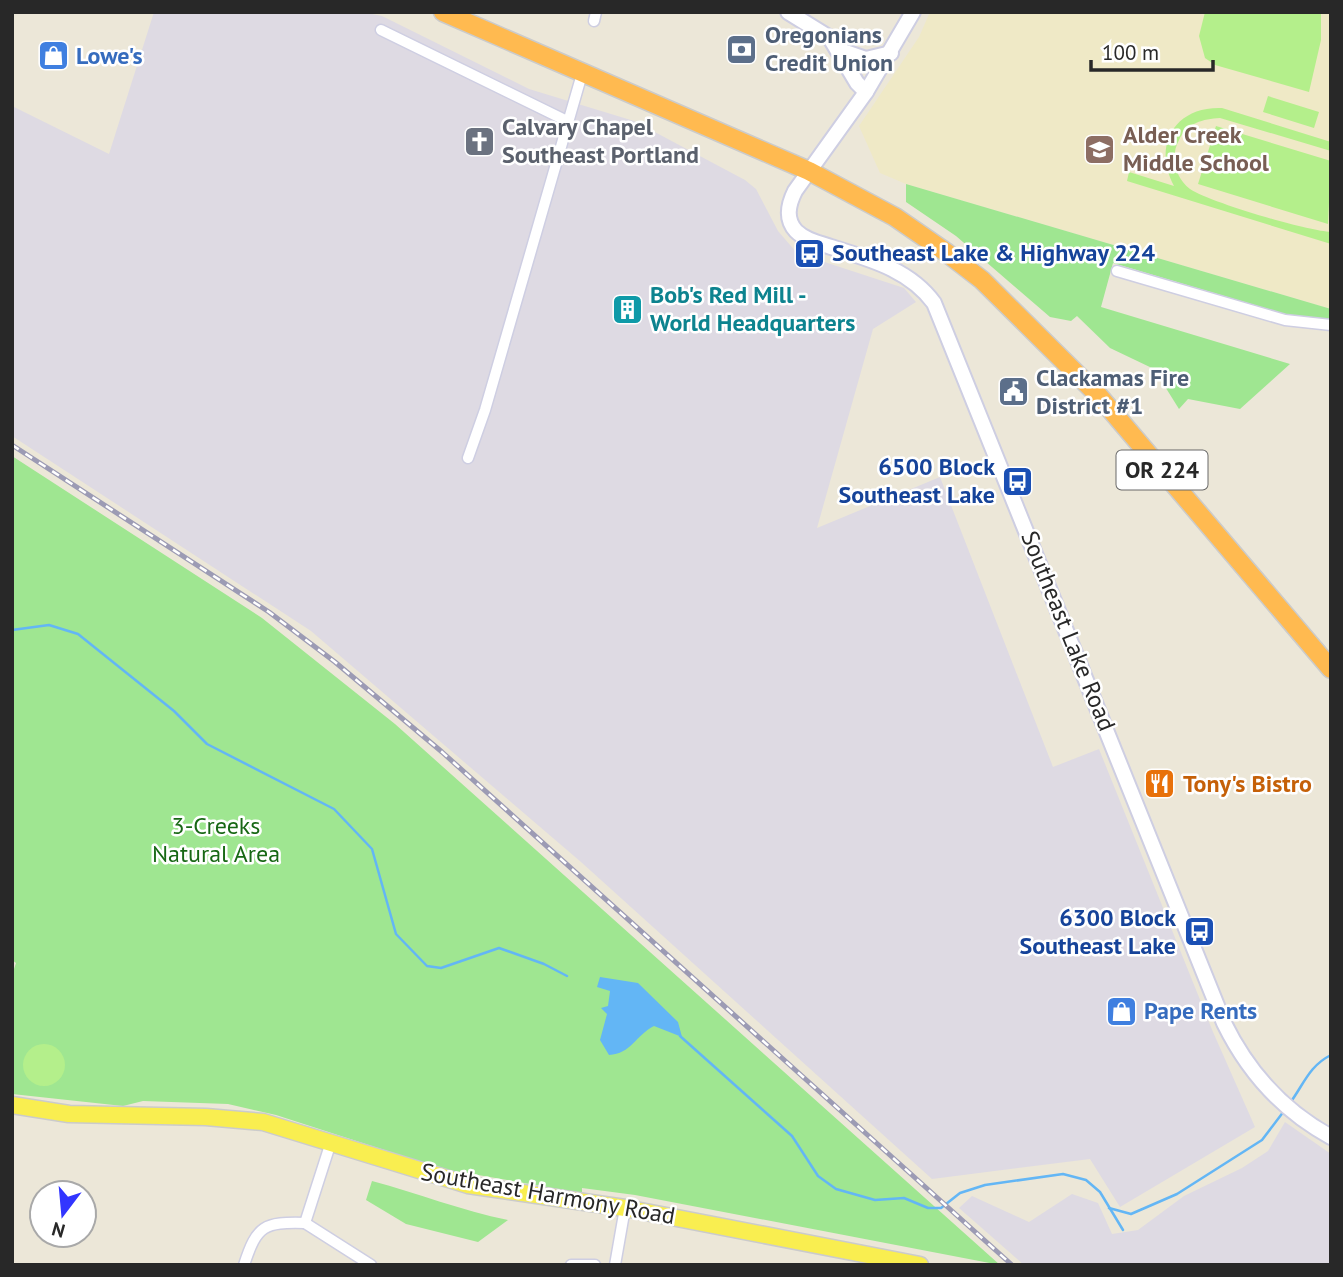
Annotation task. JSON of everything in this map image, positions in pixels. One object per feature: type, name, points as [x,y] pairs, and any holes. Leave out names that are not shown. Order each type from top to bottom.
[{"type":"highway","name":"OR 224","points":[[443,12],[809,171],[919,233],[982,280],[1099,396],[1331,669]]},
{"type":"main road","name":"Southeast Harmony Road","points":[[12,1105],[69,1114],[247,1119],[290,1128],[468,1185],[625,1208],[879,1261],[920,1265]]},
{"type":"street","points":[[788,12],[819,29],[839,50],[857,83],[866,92]]},
{"type":"street","points":[[809,171],[866,92],[913,12]]},
{"type":"street","points":[[381,30],[567,121]]},
{"type":"street","points":[[839,50],[866,59],[891,53]]},
{"type":"street","points":[[468,458],[485,410],[582,74]]},
{"type":"street","name":"Southeast Lake Road","points":[[809,171],[789,204],[788,215],[795,230],[806,238],[875,261],[905,275],[928,294],[942,317],[1215,1003],[1232,1039],[1267,1088],[1297,1116],[1331,1138]]},
{"type":"street","points":[[1117,271],[1285,320],[1331,324]]},
{"type":"street","points":[[305,1223],[331,1142]]},
{"type":"street","points":[[615,1265],[625,1208]]},
{"type":"street","points":[[244,1265],[255,1235],[266,1226],[305,1223],[371,1265]]},
{"type":"street","points":[[345,1265],[353,1254]]},
{"type":"street","points":[[571,1265],[595,1265]]},
{"type":"shaded area","points":[[154,12],[362,12],[382,16],[529,89],[634,121],[745,180],[756,189],[778,231],[797,253],[904,288],[916,302],[873,329],[817,528],[940,477],[1053,767],[1099,749],[1213,1032],[1255,1127],[1120,1207],[1090,1159],[932,1179],[581,862],[311,631],[12,436],[12,106],[109,154]]},
{"type":"shaded area","name":"Alder Creek Middle School","points":[[930,12],[1331,12],[1331,309],[906,184],[880,173],[859,126],[919,37]]},
{"type":"shaded area","points":[[1285,1122],[1331,1154],[1331,1265],[1024,1265],[959,1208],[972,1196],[1029,1222],[1072,1194],[1098,1203],[1112,1234],[1138,1230],[1184,1196],[1242,1168],[1268,1151]]},
{"type":"green space","points":[[1205,12],[1321,12],[1321,40],[1309,92],[1215,65],[1205,58],[1199,36]]},
{"type":"green space","points":[[1268,96],[1319,112],[1314,128],[1263,112]]},
{"type":"green space","points":[[1222,108],[1331,142],[1331,151],[1220,118],[1208,119],[1186,130],[1176,146],[1176,166],[1185,184],[1201,195],[1237,208],[1302,227],[1331,232],[1331,244],[1127,181],[1129,172],[1174,186],[1166,156],[1172,131],[1180,121],[1192,114],[1206,109]]},
{"type":"green space","points":[[1216,126],[1331,161],[1328,224],[1198,184]]},
{"type":"green space","points":[[906,184],[1331,309],[1331,319],[1291,316],[1113,263],[1101,307],[1290,364],[1240,409],[1188,399],[1179,409],[1154,369],[1110,348],[1077,316],[1071,321],[1050,317],[956,236],[906,202]]},
{"type":"green space","name":"3-Creeks Natural Area","points":[[12,456],[262,618],[395,724],[1000,1265],[635,1195],[582,1188],[582,1193],[443,1169],[276,1115],[228,1104],[143,1101],[123,1106],[12,1094],[12,975],[16,963],[12,960]]},
{"type":"green space","points":[[44,1044],[59,1050],[65,1065],[59,1080],[44,1086],[29,1080],[23,1065],[29,1050]]},
{"type":"green space","points":[[372,1181],[508,1220],[478,1242],[406,1224],[366,1200]]},
{"type":"water","points":[[600,977],[638,983],[678,1022],[682,1037],[654,1026],[628,1048],[609,1055],[600,1040],[607,1014],[601,1008],[608,1006],[610,991],[597,987]]},
{"type":"waterway","points":[[12,630],[49,625],[78,634],[174,711],[207,744],[334,809],[372,849],[396,934],[427,966],[441,968],[499,948],[544,964],[567,976]]},
{"type":"waterway","points":[[680,1036],[792,1136],[818,1176],[836,1189],[875,1200],[904,1198],[928,1208],[941,1208],[960,1193],[985,1185],[1063,1174],[1086,1180],[1100,1192],[1123,1230]]},
{"type":"waterway","points":[[1290,1103],[1312,1070],[1331,1055]]},
{"type":"waterway","points":[[1109,1208],[1131,1214],[1177,1194],[1262,1140],[1284,1111]]},
{"type":"railway","points":[[12,445],[269,612],[335,662],[442,752],[1012,1265]]},
{"type":"place","name":"Oregonians Credit Union","points":[[742,49]]},
{"type":"place","name":"Lowe's","points":[[53,56]]},
{"type":"place","name":"Calvary Chapel Southeast Portland","points":[[479,141]]},
{"type":"place","name":"Alder Creek Middle School","points":[[1100,149]]},
{"type":"place","name":"Southeast Lake & Highway 224","points":[[809,253]]},
{"type":"place","name":"Bob's Red Mill - World Headquarters","points":[[627,309]]},
{"type":"place","name":"Clackamas Fire District #1","points":[[1013,392]]},
{"type":"place","name":"6500 Block Southeast Lake","points":[[1018,481]]},
{"type":"place","name":"Tony's Bistro","points":[[1160,784]]},
{"type":"place","name":"6300 Block Southeast Lake","points":[[1199,932]]},
{"type":"place","name":"Pape Rents","points":[[1121,1011]]}]
